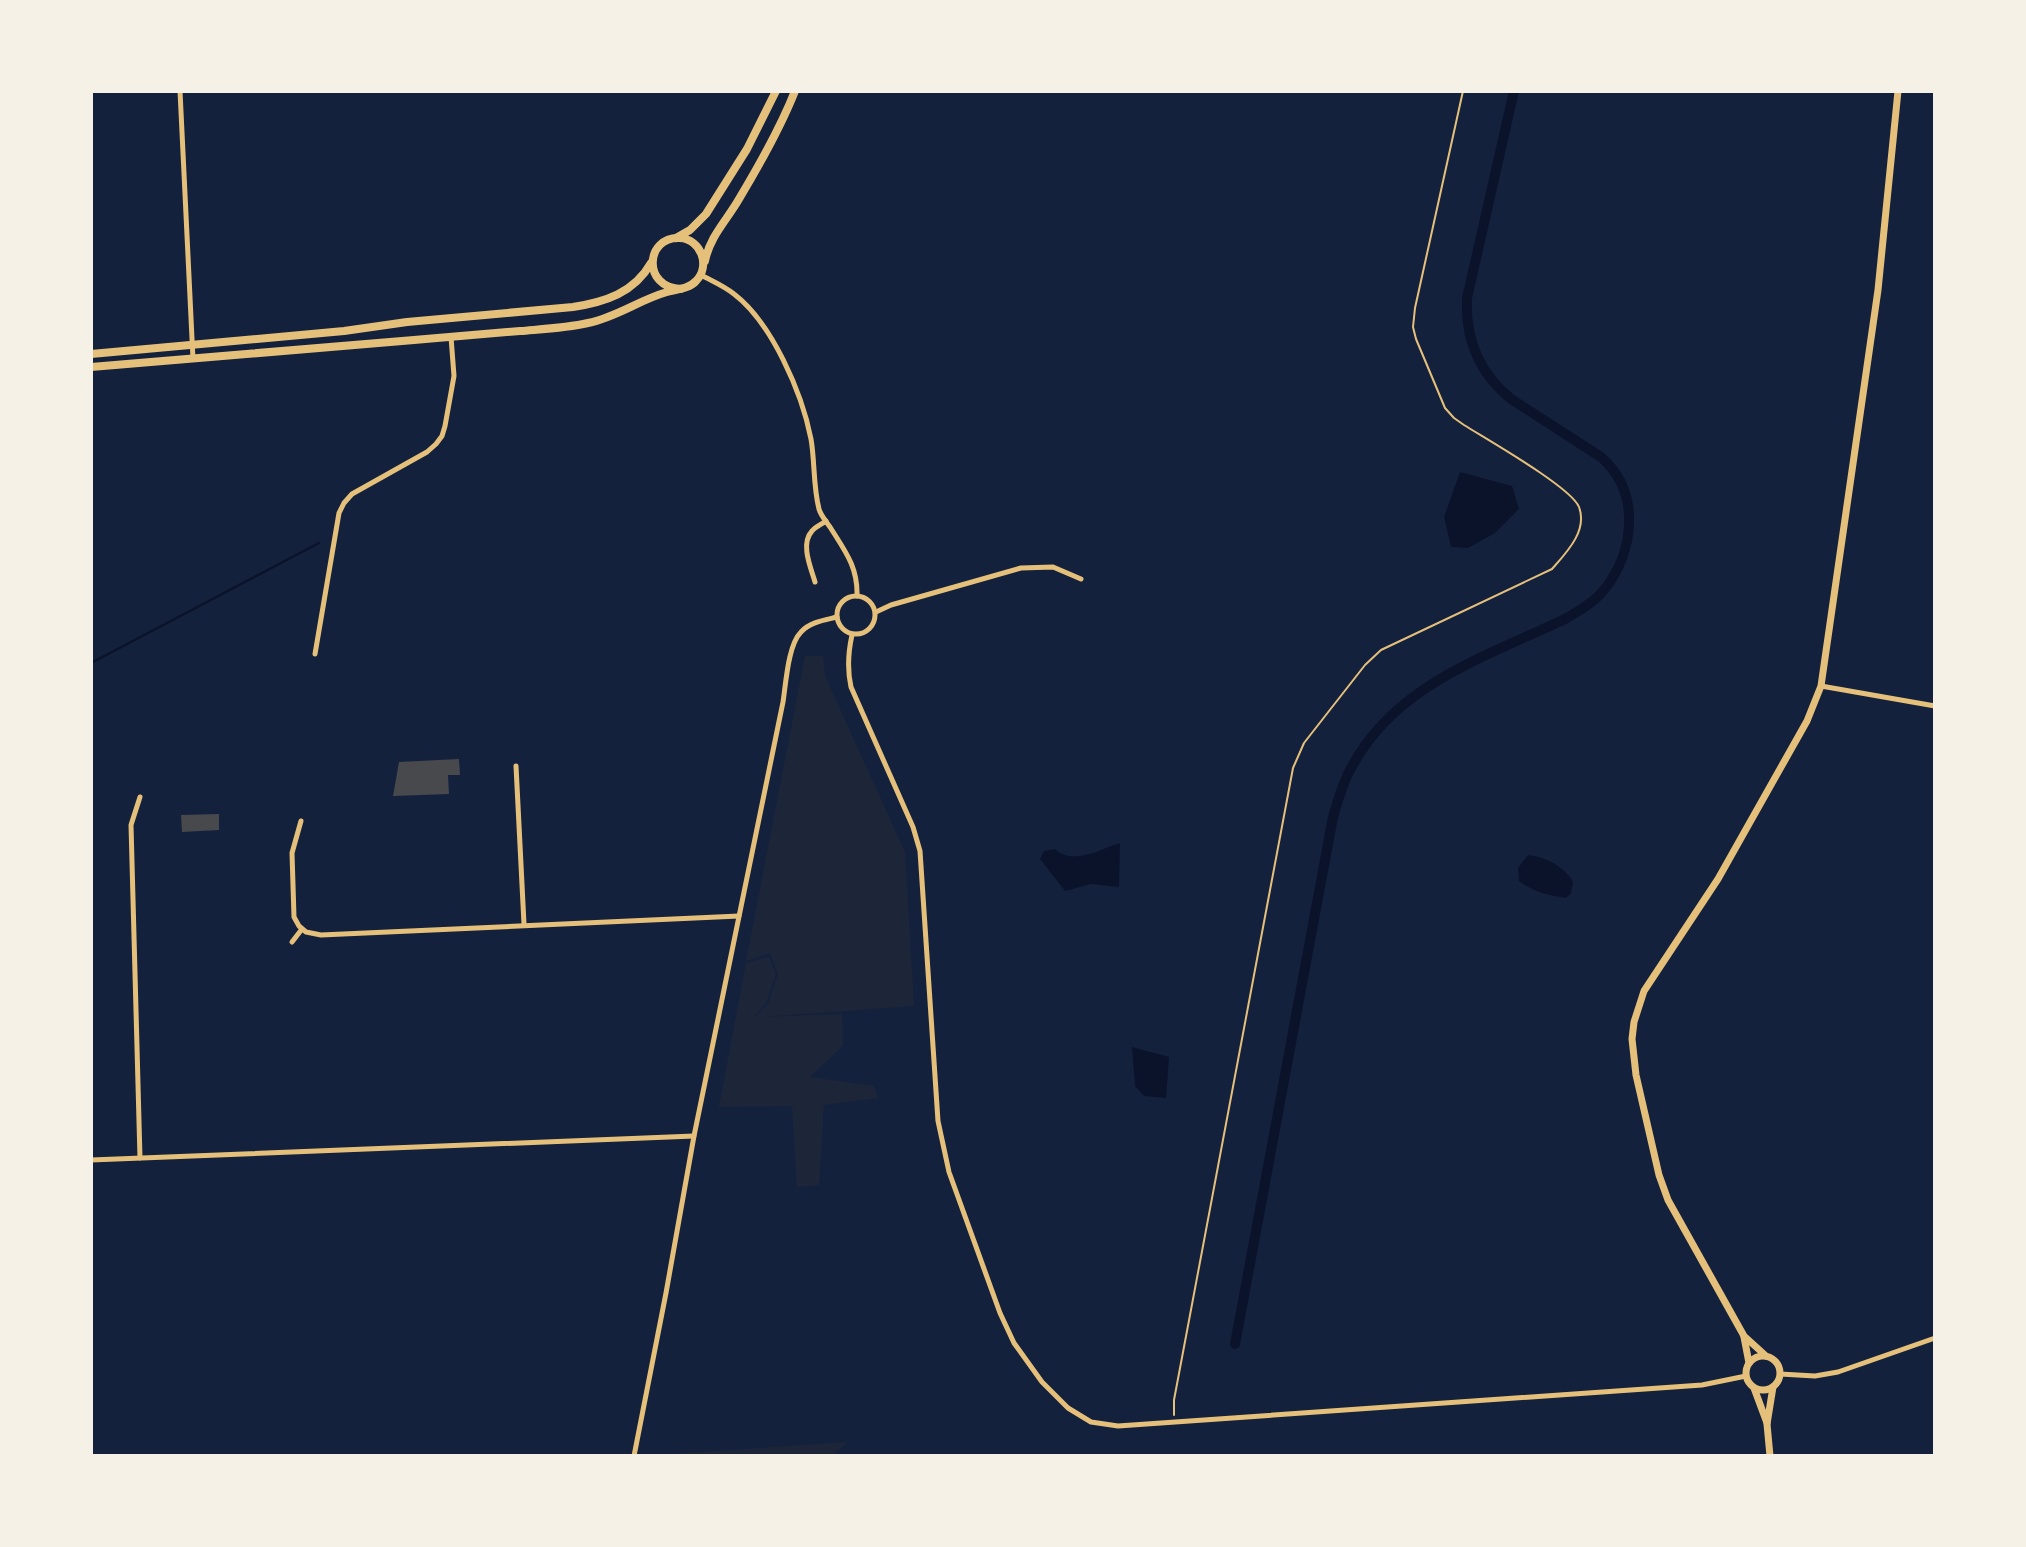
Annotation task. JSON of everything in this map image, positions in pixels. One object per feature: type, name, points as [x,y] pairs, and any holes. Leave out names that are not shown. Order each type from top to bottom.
[{"type":"main road","points":[[91,354],[344,331],[592,304],[619,295],[647,271],[662,243],[690,230],[706,214],[747,149],[776,91]]},
{"type":"main road","points":[[91,367],[590,323],[621,313],[664,293],[690,286],[702,271],[712,239],[739,200],[771,144],[795,91]]},
{"type":"main road","points":[[676,238],[684,238],[697,246],[701,253],[702,271]]},
{"type":"main road","points":[[652,261],[655,276],[660,282],[673,289],[681,289]]},
{"type":"street","points":[[180,91],[193,359]]},
{"type":"street","points":[[1754,1388],[1763,1391],[1777,1384],[1780,1374],[1778,1365],[1744,1336],[1673,1212],[1663,1187],[1632,1055],[1634,1022],[1644,991],[1718,878],[1807,721],[1821,686],[1878,290],[1898,91]]},
{"type":"street","points":[[702,271],[734,293],[747,307],[763,327],[792,377],[811,439],[815,491],[820,513],[853,563],[857,596]]},
{"type":"street","points":[[315,654],[339,513],[352,494],[427,452],[442,436],[454,376],[451,337]]},
{"type":"street","points":[[815,582],[807,541],[812,530],[826,521]]},
{"type":"street","points":[[876,612],[891,605],[1021,568],[1053,567],[1081,579]]},
{"type":"street","points":[[857,596],[869,600],[876,612],[874,625],[869,630],[852,635],[842,628],[837,617],[840,605],[850,597],[857,596]]},
{"type":"street","points":[[634,1456],[694,1136],[793,643],[807,627],[837,617]]},
{"type":"street","points":[[852,635],[848,672],[851,687],[913,827],[922,859],[938,1121],[949,1172],[1000,1313],[1014,1342],[1036,1374],[1076,1415],[1091,1422],[1118,1426],[1688,1386],[1724,1382],[1746,1376]]},
{"type":"street","points":[[1821,686],[1935,706]]},
{"type":"street","points":[[516,766],[524,924]]},
{"type":"street","points":[[140,1158],[131,825],[141,797]]},
{"type":"street","points":[[301,821],[293,844],[293,912],[302,929],[311,933],[739,916]]},
{"type":"street","points":[[292,942],[302,929]]},
{"type":"street","points":[[91,1160],[694,1136]]},
{"type":"street","points":[[1744,1336],[1749,1363],[1746,1376],[1754,1388],[1768,1424]]},
{"type":"street","points":[[1780,1374],[1815,1376],[1838,1372],[1935,1338]]},
{"type":"street","points":[[1749,1363],[1757,1357],[1766,1356]]},
{"type":"street","points":[[1770,1456],[1768,1424],[1773,1387]]},
{"type":"path","points":[[1174,1413],[1174,1400],[1293,768],[1304,743],[1365,665],[1381,650],[1552,569],[1568,551],[1579,531],[1579,508],[1564,488],[1449,413],[1416,339],[1413,327],[1415,308],[1463,91]]},
{"type":"shaded area","points":[[1460,472],[1512,486],[1519,509],[1495,533],[1468,548],[1451,547],[1444,517]]},
{"type":"shaded area","points":[[805,656],[823,656],[825,676],[905,852],[914,1006],[762,1017],[842,1014],[843,1046],[810,1077],[874,1086],[878,1098],[824,1105],[819,1185],[797,1187],[792,1106],[719,1107],[746,963],[769,957],[776,974],[766,1003],[752,1019],[768,1004],[778,974],[770,953],[746,961]]},
{"type":"shaded area","points":[[1120,843],[1119,887],[1091,884],[1065,891],[1040,859],[1044,851],[1055,849],[1062,854],[1079,856]]},
{"type":"shaded area","points":[[1528,855],[1554,863],[1565,871],[1573,882],[1571,893],[1566,898],[1541,892],[1519,881],[1518,868]]},
{"type":"shaded area","points":[[1132,1047],[1169,1057],[1166,1098],[1144,1096],[1135,1086]]},
{"type":"shaded area","points":[[848,1442],[832,1456],[663,1456],[669,1454]]},
{"type":"building","points":[[459,759],[460,775],[448,775],[449,794],[393,796],[399,762]]},
{"type":"building","points":[[219,814],[219,830],[182,832],[181,815]]},
{"type":"waterway","points":[[1235,1344],[1333,817],[1347,776],[1365,745],[1387,719],[1413,697],[1470,663],[1565,619],[1595,599],[1614,575],[1627,540],[1628,504],[1614,471],[1601,457],[1511,399],[1500,389],[1482,366],[1472,341],[1467,298],[1514,91]]},
{"type":"waterway","points":[[91,663],[319,543]]}]
